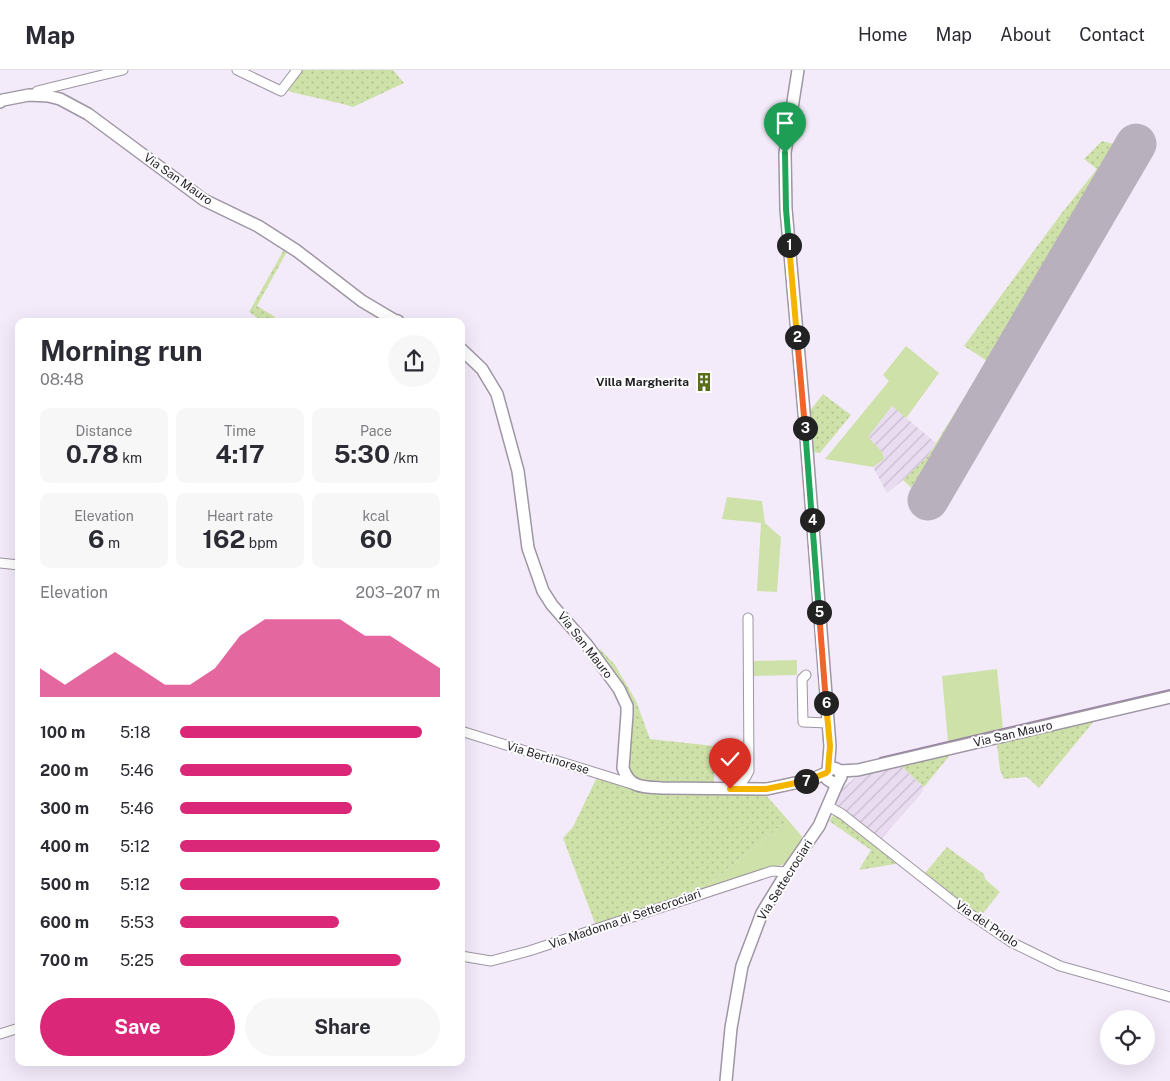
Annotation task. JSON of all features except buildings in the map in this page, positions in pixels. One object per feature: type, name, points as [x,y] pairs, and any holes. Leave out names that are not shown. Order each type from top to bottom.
[{"type":"main road","name":"Via Settecrociari","points":[[726,1081],[731,1028],[742,966],[762,913],[787,872],[819,826],[829,803],[833,776],[786,209],[785,153],[798,70]]},
{"type":"main road","name":"Via San Mauro","points":[[0,102],[21,96],[48,96],[88,114],[204,200],[258,226],[296,251],[362,301],[391,318]]},
{"type":"main road","name":"Via San Mauro","points":[[465,353],[482,369],[497,394],[518,471],[528,548],[543,591],[587,645],[624,698],[627,714],[623,768],[629,781],[635,785],[648,788],[730,789],[749,781],[766,789],[833,776],[1170,698]]},
{"type":"main road","points":[[830,746],[837,760],[855,771]]},
{"type":"street","points":[[36,95],[37,91],[123,70]]},
{"type":"street","points":[[237,70],[281,91],[296,70]]},
{"type":"street","points":[[0,563],[15,565]]},
{"type":"street","points":[[748,618],[749,781]]},
{"type":"street","points":[[806,675],[802,679],[803,722],[828,723]]},
{"type":"street","name":"Via Bertinorese","points":[[465,732],[635,785]]},
{"type":"street","name":"Via del Priolo","points":[[829,803],[960,907],[1011,942],[1060,966],[1170,997]]},
{"type":"street","name":"Via Madonna di Settecrociari","points":[[465,957],[491,961],[529,951],[772,871],[787,872]]},
{"type":"street","points":[[0,1034],[15,1029]]},
{"type":"shaded area","points":[[892,406],[936,443],[928,456],[887,493],[873,467],[884,459],[868,437]]},
{"type":"shaded area","points":[[900,765],[924,787],[921,794],[881,839],[834,803],[843,788],[855,778]]},
{"type":"green space","points":[[299,70],[393,70],[404,83],[353,107],[285,90]]},
{"type":"green space","points":[[1123,139],[1132,142],[1079,226],[921,497],[903,480],[928,456],[987,361],[964,346],[1061,214],[1097,169],[1084,159],[1102,141],[1117,145]]},
{"type":"green space","points":[[286,246],[289,248],[257,306],[276,318],[258,318],[249,312]]},
{"type":"green space","points":[[906,346],[939,373],[906,418],[892,406],[868,437],[882,452],[884,459],[873,467],[825,459],[889,381],[883,375]]},
{"type":"green space","points":[[823,394],[851,415],[820,453],[811,452],[809,412]]},
{"type":"green space","points":[[727,497],[762,501],[765,523],[781,537],[777,592],[757,591],[761,523],[722,519]]},
{"type":"green space","points":[[600,649],[615,665],[636,701],[650,739],[714,746],[714,785],[638,782],[630,772],[631,703],[619,678],[598,652]]},
{"type":"green space","points":[[797,660],[797,675],[753,676],[753,661]]},
{"type":"green space","points":[[997,669],[1003,729],[948,742],[942,676]]},
{"type":"green space","points":[[1094,721],[1039,788],[1027,777],[1004,779],[1000,770],[997,744]]},
{"type":"green space","points":[[950,755],[924,787],[900,765],[911,762]]},
{"type":"green space","points":[[598,775],[639,789],[764,793],[788,820],[708,885],[713,887],[596,926],[563,838],[573,827]]},
{"type":"green space","points":[[835,813],[901,863],[859,870],[871,850],[829,821]]},
{"type":"green space","points":[[788,820],[805,840],[791,862],[713,887],[708,885]]},
{"type":"green space","points":[[947,847],[984,874],[985,879],[1000,892],[980,917],[925,873]]},
{"type":"waterway","points":[[880,758],[1170,690]]},
{"type":"runway","points":[[928,500],[1136,144]]},
{"type":"place","name":"Villa Margherita","points":[[704,382]]},
{"type":"route","points":[[730,789],[766,789],[814,779],[828,771],[829,762],[830,746],[786,209],[785,153]]}]
